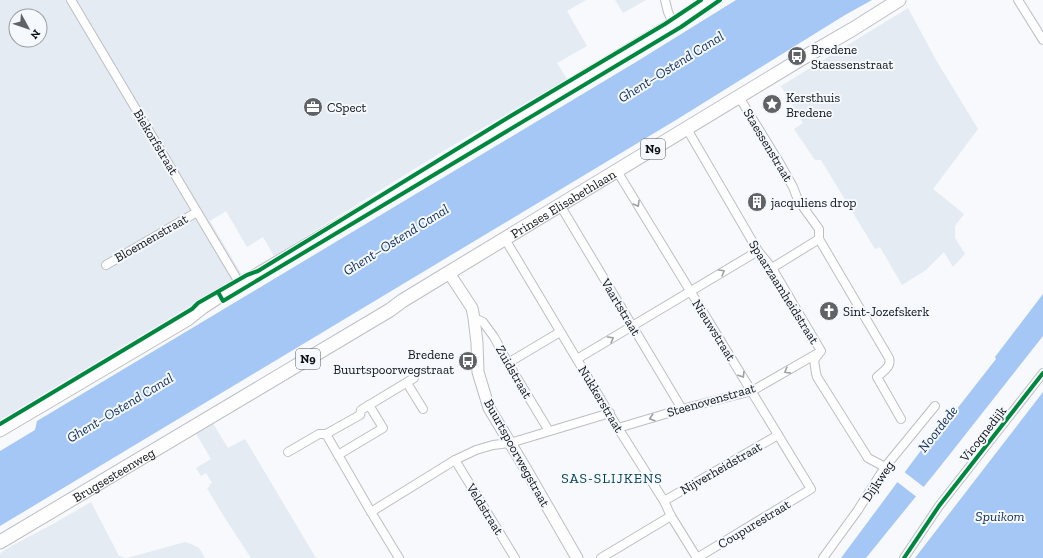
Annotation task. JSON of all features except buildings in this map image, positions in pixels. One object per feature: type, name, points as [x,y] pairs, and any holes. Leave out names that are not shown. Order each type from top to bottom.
[{"type":"main road","name":"Prinses Elisabethlaan","points":[[226,407],[390,310],[402,301],[899,0]]},
{"type":"main road","name":"Brugsesteenweg","points":[[0,542],[226,407]]},
{"type":"street","name":"Biekorfstraat","points":[[71,0],[240,284]]},
{"type":"street","points":[[664,0],[673,23]]},
{"type":"street","points":[[0,431],[188,320],[203,308],[240,284],[462,152],[708,0]]},
{"type":"street","points":[[1018,0],[1043,40]]},
{"type":"street","name":"Staessenstraat","points":[[739,97],[779,162],[793,187],[798,200],[819,229],[819,239],[889,358],[889,365],[877,377],[901,419]]},
{"type":"street","name":"Spaarzaamheidstraat","points":[[687,129],[758,251],[772,268],[821,351],[814,360],[817,377],[868,458],[886,466]]},
{"type":"street","name":"Nieuwstraat","points":[[617,171],[811,489]]},
{"type":"street","name":"Vaartstraat","points":[[560,205],[682,409]]},
{"type":"street","name":"Bloemenstraat","points":[[106,265],[197,212]]},
{"type":"street","name":"Nukkerstraat","points":[[505,239],[697,558]]},
{"type":"street","points":[[772,268],[819,239]]},
{"type":"street","points":[[577,359],[758,251]]},
{"type":"street","name":"Buurtspoorwegstraat","points":[[449,273],[472,308],[478,372],[489,408],[578,558]]},
{"type":"street","name":"Zuidstraat","points":[[474,318],[483,322],[494,336],[508,363],[550,431]]},
{"type":"street","points":[[508,363],[560,332]]},
{"type":"street","name":"Steenovenstraat","points":[[618,428],[682,409],[752,391],[821,351]]},
{"type":"street","name":"Vicognedijk","points":[[904,558],[939,506],[1043,373]]},
{"type":"street","points":[[288,452],[319,434],[326,434],[360,415],[361,410],[410,381],[422,409]]},
{"type":"street","points":[[338,455],[383,428],[369,405]]},
{"type":"street","name":"Dijkweg","points":[[823,558],[858,510],[886,466],[936,406]]},
{"type":"street","points":[[371,512],[455,460],[484,447],[510,443],[610,413]]},
{"type":"street","points":[[326,434],[399,558]]},
{"type":"street","name":"Nijverheidstraat","points":[[664,501],[778,435]]},
{"type":"street","name":"Veldstraat","points":[[455,460],[515,558]]},
{"type":"street","name":"Coupurestraat","points":[[697,558],[811,489]]},
{"type":"street","points":[[601,558],[671,516]]},
{"type":"shaded area","points":[[0,0],[586,0],[567,11],[587,46],[557,63],[567,79],[450,147],[274,256],[263,237],[247,247],[226,211],[210,221],[242,275],[0,420]]},
{"type":"shaded area","points":[[615,0],[646,0],[623,13]]},
{"type":"shaded area","points":[[908,8],[936,60],[978,129],[933,189],[964,214],[955,226],[955,238],[965,254],[953,267],[944,252],[926,270],[902,285],[880,247],[875,249],[821,160],[815,160],[794,129],[803,123],[781,86]]},
{"type":"shaded area","points":[[212,422],[228,448],[245,439],[316,558],[251,558],[207,488],[210,486],[209,484],[212,483],[206,473],[201,476],[196,468],[211,459],[195,432]]},
{"type":"shaded area","points":[[91,502],[119,556],[126,558],[0,558],[0,553]]},
{"type":"shaded area","points":[[185,542],[199,548],[205,558],[127,558]]},
{"type":"water","name":"Ghent–Ostend Canal","points":[[736,0],[872,0],[845,15],[676,120],[0,526],[0,451],[35,430],[37,421],[636,62]]},
{"type":"water","name":"Noordede","points":[[1043,294],[1043,336],[866,558],[841,558],[922,449],[924,451],[996,359],[995,357]]},
{"type":"water","name":"Spuikom","points":[[1043,392],[1043,558],[915,558]]},
{"type":"pier","points":[[903,471],[925,488],[918,498],[896,481]]},
{"type":"cycle path","points":[[0,424],[192,309],[198,303],[247,275],[258,271],[509,117],[665,24],[701,0]]},
{"type":"cycle path","points":[[218,292],[223,301],[681,27],[720,0]]},
{"type":"cycle path","points":[[904,558],[939,506],[1043,373]]},
{"type":"place","name":"Bredene Staessenstraat","points":[[797,56]]},
{"type":"place","name":"Kersthuis Bredene","points":[[772,104]]},
{"type":"place","name":"CSpect","points":[[313,107]]},
{"type":"place","name":"jacquliens drop","points":[[757,202]]},
{"type":"place","name":"Sint-Jozefskerk","points":[[829,311]]},
{"type":"place","name":"Bredene Buurtspoorwegstraat","points":[[468,361]]},
{"type":"district","name":"SAS-SLIJKENS","points":[[612,478]]}]
